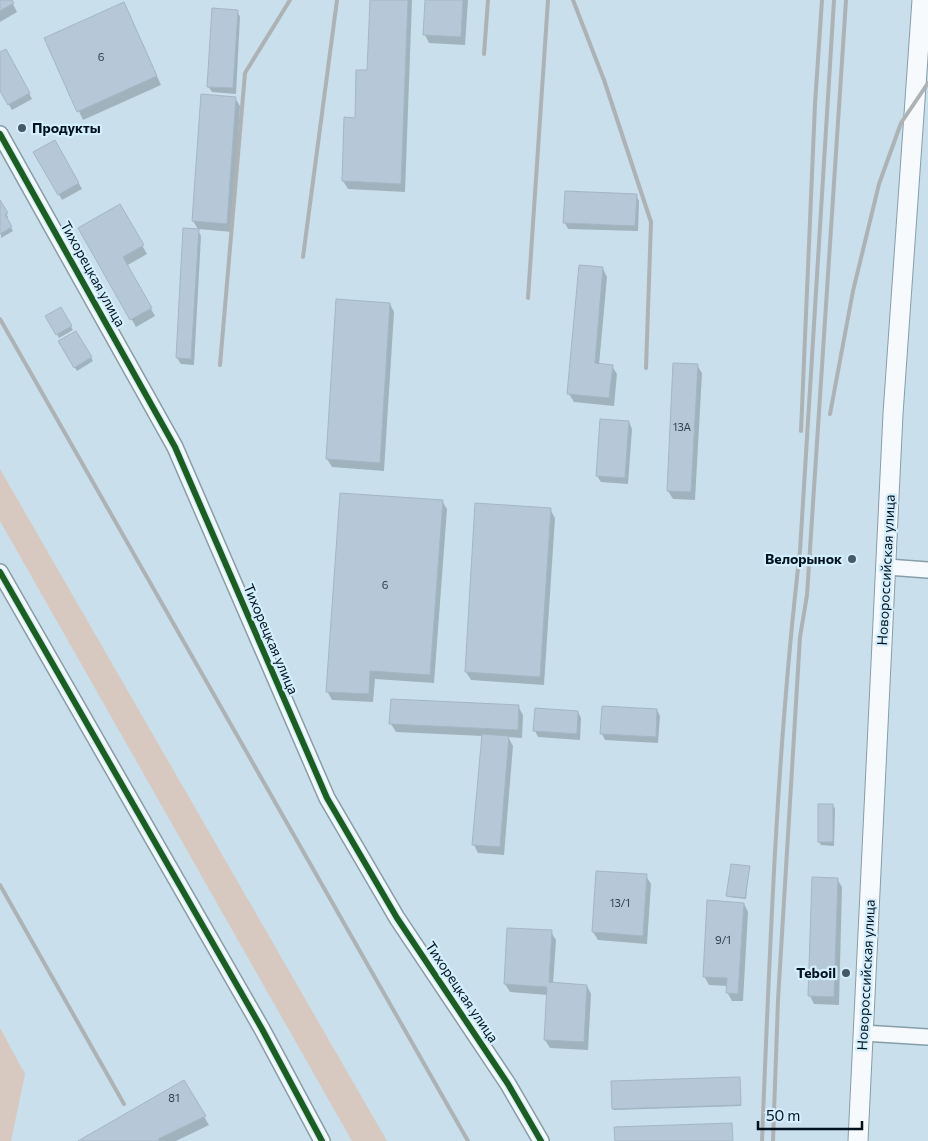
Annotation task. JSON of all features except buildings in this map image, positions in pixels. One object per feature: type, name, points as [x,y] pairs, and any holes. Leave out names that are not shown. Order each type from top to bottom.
[{"type":"main road","name":"Новороссийская улица","points":[[858,1141],[894,414],[922,0]]},
{"type":"street","name":"Тихорецкая улица","points":[[0,134],[175,447],[327,798],[397,918],[508,1084],[541,1141]]},
{"type":"street","points":[[887,567],[928,570]]},
{"type":"street","points":[[0,572],[262,1029],[322,1141]]},
{"type":"street","points":[[863,1033],[928,1037]]},
{"type":"shaded area","points":[[0,469],[387,1141],[352,1141],[0,521]]},
{"type":"shaded area","points":[[0,1028],[25,1074],[11,1141],[0,1141]]},
{"type":"railway","points":[[220,365],[245,73],[290,0]]},
{"type":"railway","points":[[303,257],[337,0]]},
{"type":"railway","points":[[484,54],[488,0]]},
{"type":"railway","points":[[528,298],[548,0]]},
{"type":"railway","points":[[573,0],[604,80],[651,222],[646,368]]},
{"type":"railway","points":[[801,431],[815,104],[822,0]]},
{"type":"railway","points":[[762,1141],[771,919],[780,772],[785,698],[800,551],[834,0]]},
{"type":"railway","points":[[773,1141],[778,1000],[800,637],[807,595],[846,0]]},
{"type":"railway","points":[[830,414],[853,291],[879,184],[901,123],[928,83]]},
{"type":"railway","points":[[0,319],[468,1141]]},
{"type":"railway","points":[[0,885],[124,1104]]},
{"type":"cycle path","points":[[0,134],[175,447],[327,798],[397,918],[508,1084],[541,1141]]},
{"type":"cycle path","points":[[0,572],[262,1029],[322,1141]]},
{"type":"place","name":"Продукты","points":[[22,128]]},
{"type":"place","name":"Велорынок","points":[[852,559]]},
{"type":"place","name":"Teboil","points":[[846,973]]}]
